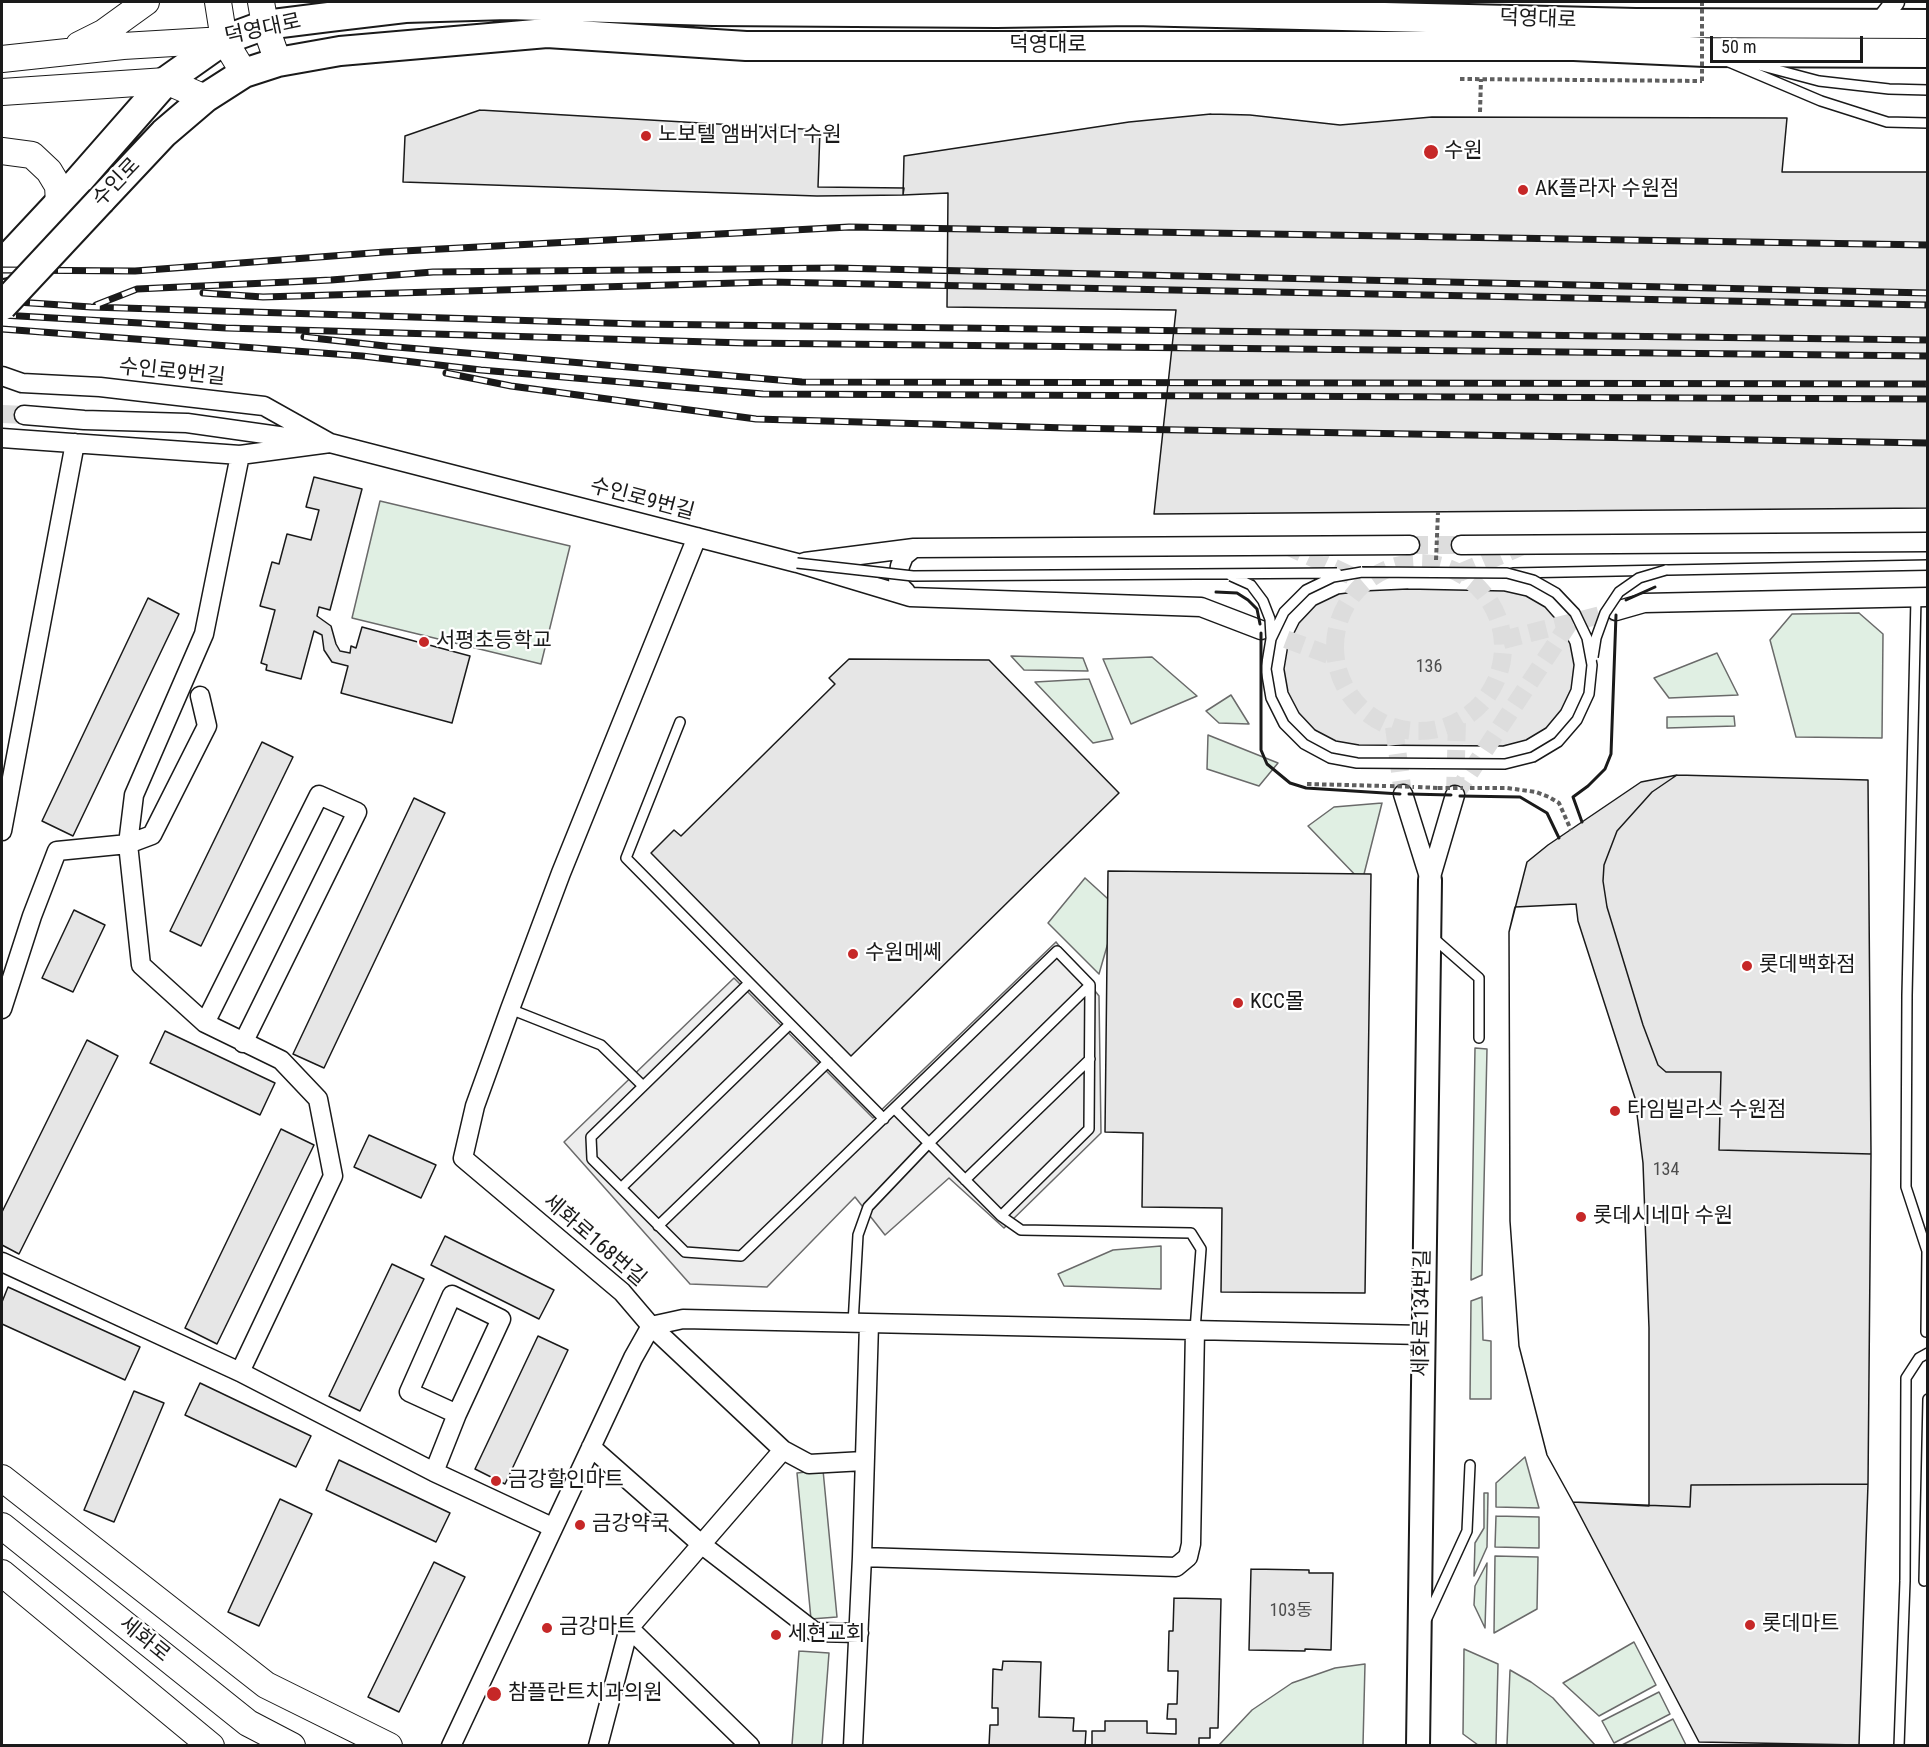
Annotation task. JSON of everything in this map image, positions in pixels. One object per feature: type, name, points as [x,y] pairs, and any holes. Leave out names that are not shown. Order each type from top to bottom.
[{"type":"main road","points":[[63,52],[104,33],[146,2]]},
{"type":"main road","points":[[218,2],[225,40],[244,73]]},
{"type":"main road","points":[[1575,2],[1636,23]]},
{"type":"main road","name":"덕영대로","points":[[2,59],[123,46],[225,40],[263,14],[561,4],[997,13],[1134,6],[1526,22],[1928,24]]},
{"type":"main road","points":[[1133,46],[1134,6]]},
{"type":"main road","points":[[263,14],[278,62]]},
{"type":"main road","name":"덕영대로","points":[[244,73],[278,62],[340,51],[547,33],[746,46],[1133,46],[1526,22],[1705,52],[1928,52]]},
{"type":"main road","name":"수인로","points":[[2,264],[60,203],[166,81],[225,40]]},
{"type":"main road","name":"수인로","points":[[2,306],[164,133],[205,98],[244,73]]},
{"type":"main road","points":[[2,92],[166,81],[205,98]]},
{"type":"main road","points":[[2,151],[32,155],[49,171],[58,186],[60,203]]},
{"type":"main road","points":[[2,1478],[266,1685],[389,1746]]},
{"type":"main road","name":"세화로","points":[[2,1527],[248,1723],[292,1746]]},
{"type":"main road","points":[[2,1573],[211,1746]]},
{"type":"street","points":[[1877,25],[1895,2]]},
{"type":"street","name":"수인로9번길","points":[[2,376],[22,384],[100,387],[264,406],[330,443],[698,537],[561,873]]},
{"type":"street","points":[[24,415],[84,420],[187,423],[330,443]]},
{"type":"street","name":"수인로9번길","points":[[2,438],[240,455],[330,443]]},
{"type":"street","points":[[2,831],[75,443]]},
{"type":"street","points":[[240,455],[204,634],[134,795],[128,844],[141,964],[206,1023],[281,1060],[318,1099],[333,1176],[240,1372]]},
{"type":"street","points":[[698,537],[797,563],[910,597],[1201,607],[1266,634]]},
{"type":"street","points":[[1461,545],[1928,542]]},
{"type":"street","points":[[797,563],[914,548],[1410,545]]},
{"type":"street","points":[[910,597],[901,587],[898,579],[904,556],[914,548]]},
{"type":"street","points":[[1616,611],[1644,603],[1922,598]]},
{"type":"street","points":[[2,1008],[32,916],[57,851],[128,844],[152,835],[207,726],[200,696]]},
{"type":"street","points":[[1409,791],[1430,880]]},
{"type":"street","points":[[206,1023],[319,795],[357,812],[243,1043]]},
{"type":"street","points":[[1430,880],[1455,795]]},
{"type":"street","name":"세화로168번길","points":[[561,873],[475,1106],[463,1158],[622,1292],[651,1326]]},
{"type":"street","name":"세화로134번길","points":[[1418,1746],[1430,880]]},
{"type":"street","points":[[2,1262],[240,1372],[434,1472],[552,1527]]},
{"type":"street","points":[[434,1472],[457,1413],[501,1319],[452,1295],[409,1392],[457,1413]]},
{"type":"street","points":[[451,1746],[552,1527],[633,1358],[651,1326],[683,1319],[1423,1335]]},
{"type":"street","points":[[853,1746],[864,1461],[861,1324]]},
{"type":"street","points":[[651,1326],[783,1450],[809,1464],[864,1461]]},
{"type":"street","points":[[862,1557],[1176,1567],[1188,1557],[1191,1544],[1195,1330]]},
{"type":"street","points":[[591,1447],[702,1544],[814,1632],[859,1634]]},
{"type":"street","points":[[598,1746],[628,1628],[783,1450]]},
{"type":"street","points":[[628,1628],[750,1746]]},
{"type":"lane","points":[[997,13],[1025,2]]},
{"type":"lane","points":[[1705,52],[1819,81],[1888,89],[1928,90]]},
{"type":"lane","points":[[1705,52],[1821,101],[1887,122],[1928,123]]},
{"type":"lane","points":[[797,563],[913,576],[1507,573],[1928,565]]},
{"type":"lane","points":[[1223,573],[1251,585],[1263,601],[1270,619],[1266,634],[1266,669],[1271,698],[1284,724],[1304,744],[1330,758],[1357,763],[1505,764],[1533,757],[1558,742],[1577,720],[1588,694],[1596,638],[1605,613],[1619,592],[1639,578],[1666,570]]},
{"type":"lane","points":[[1266,634],[1306,590],[1333,577],[1362,573]]},
{"type":"lane","points":[[1507,573],[1533,580],[1557,593],[1575,613],[1587,638],[1592,665]]},
{"type":"lane","points":[[1922,598],[1907,995],[1906,1187],[1927,1251],[1927,1332]]},
{"type":"lane","points":[[680,722],[626,858],[884,1119]]},
{"type":"lane","points":[[1429,934],[1479,978],[1479,1038]]},
{"type":"lane","points":[[749,983],[591,1137],[592,1159],[684,1252],[741,1256],[1058,951],[1090,985],[1089,1129],[1001,1216]]},
{"type":"lane","points":[[861,1324],[858,1235],[868,1207],[928,1143],[1090,985]]},
{"type":"lane","points":[[510,1009],[601,1045],[643,1086]]},
{"type":"lane","points":[[621,1188],[790,1024]]},
{"type":"lane","points":[[965,1180],[1090,1059]]},
{"type":"lane","points":[[658,1226],[828,1062]]},
{"type":"lane","points":[[895,1109],[1001,1216],[1021,1230],[1191,1233],[1201,1249],[1195,1330]]},
{"type":"lane","points":[[1899,1746],[1905,1581],[1906,1378],[1919,1358],[1928,1353]]},
{"type":"lane","points":[[1905,1581],[1926,1581],[1928,1399]]},
{"type":"lane","points":[[1420,1634],[1467,1532],[1470,1465]]},
{"type":"path","points":[[1460,79],[1701,81],[1702,2]]},
{"type":"path","points":[[1480,112],[1481,79]]},
{"type":"path","points":[[1435,573],[1438,512]]},
{"type":"path","points":[[1307,784],[1409,791]]},
{"type":"path","points":[[1431,788],[1507,788],[1536,792],[1559,803],[1571,830]]},
{"type":"green space","points":[[380,501],[570,546],[541,664],[352,618]]},
{"type":"green space","points":[[1859,613],[1883,634],[1882,738],[1796,737],[1770,640],[1792,614]]},
{"type":"green space","points":[[1717,653],[1738,695],[1669,698],[1654,678]]},
{"type":"green space","points":[[1011,656],[1083,658],[1088,671],[1024,670]]},
{"type":"green space","points":[[1152,657],[1197,696],[1131,724],[1103,659]]},
{"type":"green space","points":[[1089,679],[1113,739],[1093,743],[1035,682]]},
{"type":"green space","points":[[1231,695],[1249,724],[1219,723],[1206,711]]},
{"type":"green space","points":[[1734,716],[1735,726],[1667,728],[1667,717]]},
{"type":"green space","points":[[1208,735],[1278,763],[1259,786],[1207,769]]},
{"type":"green space","points":[[1382,803],[1362,882],[1308,826],[1334,807]]},
{"type":"green space","points":[[1085,878],[1118,908],[1099,974],[1048,923]]},
{"type":"green space","points":[[1475,1048],[1487,1049],[1482,1275],[1471,1280]]},
{"type":"green space","points":[[1161,1246],[1161,1289],[1064,1286],[1058,1274],[1113,1250]]},
{"type":"green space","points":[[1482,1297],[1483,1340],[1491,1341],[1491,1399],[1470,1399],[1471,1301]]},
{"type":"green space","points":[[1525,1457],[1539,1508],[1496,1507],[1496,1483]]},
{"type":"green space","points":[[823,1470],[837,1617],[811,1619],[797,1473]]},
{"type":"green space","points":[[1484,1493],[1488,1493],[1487,1547],[1474,1576],[1475,1543],[1484,1528]]},
{"type":"green space","points":[[1496,1516],[1539,1517],[1539,1548],[1495,1547]]},
{"type":"green space","points":[[1495,1556],[1538,1557],[1537,1609],[1494,1633]]},
{"type":"green space","points":[[1487,1563],[1485,1628],[1474,1605],[1475,1586]]},
{"type":"green space","points":[[1634,1642],[1656,1685],[1599,1716],[1563,1683]]},
{"type":"green space","points":[[1464,1649],[1498,1664],[1496,1745],[1478,1745],[1463,1734]]},
{"type":"green space","points":[[799,1651],[829,1653],[822,1745],[792,1745]]},
{"type":"green space","points":[[1365,1664],[1363,1745],[1219,1745],[1252,1710],[1292,1683],[1335,1668]]},
{"type":"green space","points":[[1510,1670],[1553,1698],[1595,1745],[1507,1745]]},
{"type":"green space","points":[[1659,1692],[1670,1714],[1614,1743],[1602,1721]]},
{"type":"green space","points":[[1673,1719],[1686,1745],[1622,1745]]},
{"type":"shaded area","points":[[1056,942],[1099,996],[1101,1133],[1004,1228],[949,1178],[885,1235],[855,1197],[767,1287],[690,1284],[564,1142],[734,978],[873,1118]]},
{"type":"building","name":"노보텔 앰버서더 수원","points":[[480,110],[820,130],[818,187],[904,188],[903,195],[817,196],[403,182],[405,136]]},
{"type":"building","points":[[1211,114],[1250,115],[1340,125],[1432,117],[1787,118],[1782,172],[1928,172],[1928,508],[1154,514],[1176,310],[947,307],[948,193],[903,195],[904,156],[1129,122]]},
{"type":"building","name":"서평초등학교","points":[[314,477],[362,489],[330,610],[319,607],[317,616],[331,626],[340,651],[350,653],[351,646],[356,648],[362,627],[470,656],[452,723],[341,693],[348,666],[332,662],[324,650],[322,635],[314,631],[301,679],[266,670],[267,665],[261,663],[275,610],[260,606],[272,562],[279,564],[287,534],[311,540],[319,510],[306,507]]},
{"type":"building","points":[[1408,589],[1504,591],[1526,596],[1545,607],[1560,624],[1570,644],[1574,665],[1571,689],[1561,710],[1546,728],[1526,740],[1503,746],[1359,745],[1336,741],[1315,730],[1299,713],[1288,692],[1284,669],[1288,645],[1299,623],[1316,605],[1339,594]]},
{"type":"building","points":[[148,598],[179,614],[73,836],[42,821]]},
{"type":"building","name":"수원메쎄","points":[[849,659],[989,660],[1119,793],[851,1056],[651,853],[674,830],[681,836],[835,684],[829,678]]},
{"type":"building","points":[[262,742],[293,757],[201,946],[170,931]]},
{"type":"building","name":"타임빌라스 수원점","points":[[1677,775],[1652,792],[1617,831],[1604,865],[1603,881],[1607,907],[1643,1025],[1658,1065],[1666,1072],[1721,1072],[1719,1150],[1871,1154],[1868,1484],[1691,1485],[1690,1507],[1573,1502],[1547,1455],[1519,1346],[1510,1221],[1509,932],[1527,862],[1548,845],[1641,782]]},
{"type":"building","name":"롯데백화점","points":[[1677,775],[1868,780],[1871,1154],[1719,1150],[1721,1072],[1666,1072],[1658,1065],[1643,1025],[1607,907],[1603,881],[1604,865],[1617,831],[1652,792]]},
{"type":"building","points":[[414,798],[445,813],[324,1068],[293,1054]]},
{"type":"building","name":"KCC몰","points":[[1108,871],[1371,874],[1365,1293],[1221,1292],[1222,1208],[1142,1207],[1143,1133],[1105,1132]]},
{"type":"building","points":[[1576,904],[1578,921],[1635,1098],[1643,1163],[1649,1328],[1649,1506],[1573,1502],[1547,1455],[1519,1346],[1510,1221],[1509,932],[1515,907]]},
{"type":"building","points":[[74,910],[105,925],[73,992],[42,978]]},
{"type":"building","points":[[165,1031],[275,1083],[260,1115],[150,1063]]},
{"type":"building","points":[[87,1040],[118,1056],[19,1254],[2,1245],[2,1212]]},
{"type":"building","points":[[281,1129],[314,1145],[217,1344],[185,1328]]},
{"type":"building","points":[[369,1135],[436,1165],[421,1198],[354,1167]]},
{"type":"building","points":[[445,1236],[554,1290],[539,1319],[431,1265]]},
{"type":"building","points":[[392,1264],[424,1279],[360,1411],[329,1396]]},
{"type":"building","points":[[8,1287],[140,1347],[125,1380],[2,1324],[2,1302]]},
{"type":"building","points":[[538,1336],[568,1350],[505,1484],[475,1469]]},
{"type":"building","points":[[200,1383],[311,1436],[296,1467],[185,1415]]},
{"type":"building","points":[[134,1391],[164,1403],[114,1522],[84,1510]]},
{"type":"building","points":[[339,1460],[450,1513],[436,1542],[326,1490]]},
{"type":"building","name":"롯데마트","points":[[1868,1484],[1859,1745],[1699,1742],[1573,1502],[1690,1507],[1691,1485]]},
{"type":"building","points":[[280,1499],[312,1514],[259,1626],[228,1612]]},
{"type":"building","points":[[434,1562],[465,1577],[399,1712],[368,1697]]},
{"type":"building","points":[[1251,1569],[1309,1570],[1309,1573],[1333,1573],[1331,1650],[1249,1650]]},
{"type":"building","points":[[1174,1598],[1221,1599],[1218,1728],[1210,1728],[1210,1738],[1199,1738],[1199,1746],[1092,1746],[1092,1731],[1105,1731],[1105,1721],[1147,1721],[1147,1733],[1176,1734],[1176,1719],[1167,1719],[1168,1704],[1177,1704],[1178,1671],[1168,1671],[1169,1631],[1173,1631]]},
{"type":"building","points":[[1003,1661],[1041,1662],[1039,1717],[1074,1718],[1073,1731],[1086,1731],[1085,1746],[989,1746],[990,1725],[998,1725],[998,1708],[992,1708],[993,1669],[1002,1670]]},
{"type":"tunnel","points":[[2,414],[24,415]]},
{"type":"tunnel","points":[[1285,545],[1356,578]]},
{"type":"tunnel","points":[[1410,545],[1461,545]]},
{"type":"tunnel","points":[[1459,573],[1525,545]]},
{"type":"tunnel","points":[[1419,563],[1451,570],[1478,588],[1496,615],[1503,647],[1496,679],[1478,706],[1451,724],[1419,731],[1387,724],[1360,706],[1342,679],[1335,647],[1342,615],[1360,588],[1387,570],[1419,563]]},
{"type":"tunnel","points":[[1503,640],[1616,611]]},
{"type":"tunnel","points":[[1455,795],[1570,622]]},
{"type":"tunnel","points":[[1261,630],[1337,658]]},
{"type":"tunnel","points":[[1455,795],[1457,722]]},
{"type":"tunnel","points":[[1394,727],[1403,794]]},
{"type":"railway","points":[[2,270],[135,271],[385,252],[849,227],[1928,245]]},
{"type":"railway","points":[[96,305],[137,289],[331,280],[433,272],[836,268],[1928,293]]},
{"type":"railway","points":[[203,293],[263,297],[770,282],[1928,305]]},
{"type":"railway","points":[[2,301],[91,307],[638,324],[1928,340]]},
{"type":"railway","points":[[2,315],[226,328],[745,343],[1928,356]]},
{"type":"railway","points":[[2,329],[362,356],[481,370],[763,394],[1928,399]]},
{"type":"railway","points":[[304,337],[802,382],[1928,384]]},
{"type":"railway","points":[[446,373],[511,386],[756,419],[1067,428],[1928,443]]},
{"type":"wall","points":[[1626,600],[1655,587]]},
{"type":"wall","points":[[1216,592],[1237,593],[1248,600],[1257,609],[1260,624]]},
{"type":"wall","points":[[1582,822],[1573,797],[1605,769],[1611,754],[1616,615]]},
{"type":"wall","points":[[1261,633],[1261,750],[1267,764],[1290,783],[1306,788],[1400,794]]},
{"type":"wall","points":[[1409,794],[1451,795]]},
{"type":"wall","points":[[1460,796],[1520,797],[1547,813],[1559,838]]},
{"type":"place","name":"노보텔 앰버서더 수원","points":[[646,136]]},
{"type":"place","name":"수원","points":[[1431,152]]},
{"type":"place","name":"AK플라자 수원점","points":[[1523,190]]},
{"type":"place","name":"서평초등학교","points":[[424,642]]},
{"type":"place","name":"수원메쎄","points":[[853,954]]},
{"type":"place","name":"롯데백화점","points":[[1747,966]]},
{"type":"place","name":"KCC몰","points":[[1238,1003]]},
{"type":"place","name":"타임빌라스 수원점","points":[[1615,1111]]},
{"type":"place","name":"롯데시네마 수원","points":[[1581,1217]]},
{"type":"place","name":"금강할인마트","points":[[496,1481]]},
{"type":"place","name":"금강약국","points":[[580,1525]]},
{"type":"place","name":"롯데마트","points":[[1750,1625]]},
{"type":"place","name":"금강마트","points":[[547,1628]]},
{"type":"place","name":"세현교회","points":[[776,1635]]},
{"type":"place","name":"참플란트치과의원","points":[[494,1694]]}]
